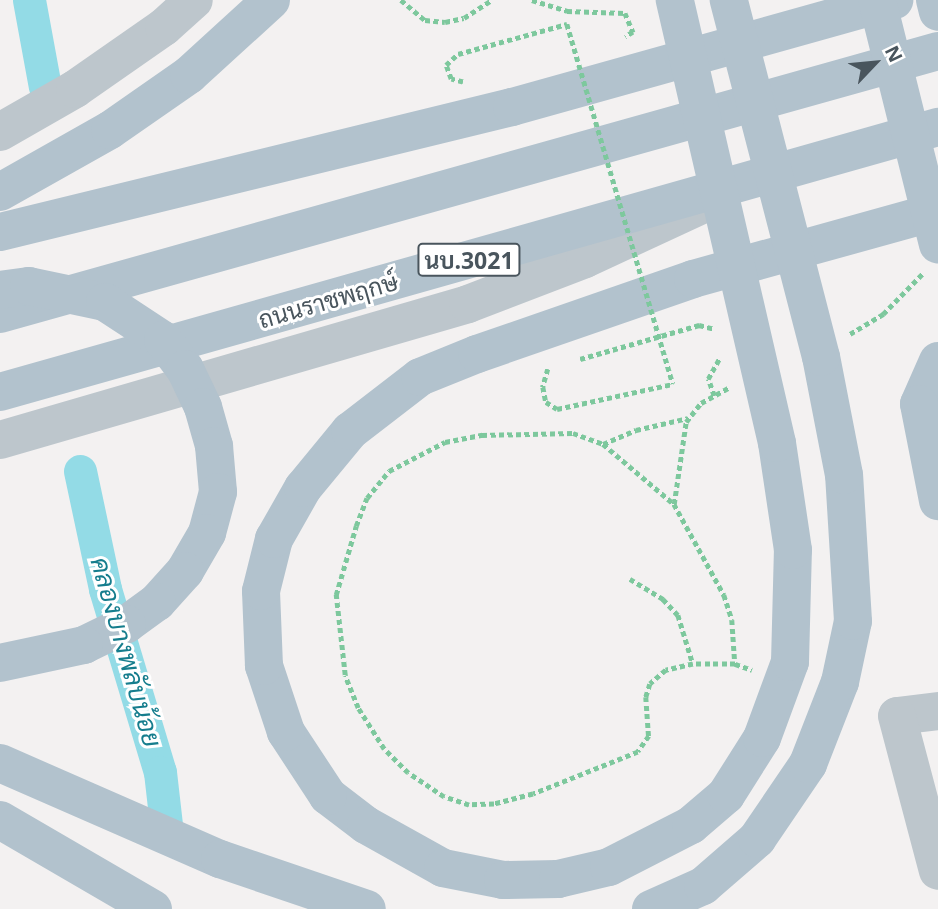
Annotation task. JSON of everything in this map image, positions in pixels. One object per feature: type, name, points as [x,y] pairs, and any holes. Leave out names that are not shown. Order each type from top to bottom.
[{"type":"main road","points":[[0,192],[110,130],[189,75],[271,0]]},
{"type":"main road","points":[[675,0],[777,443],[793,550],[790,663],[762,738],[726,794],[691,825],[610,867],[558,880],[503,880],[443,868],[366,825],[328,796],[286,732],[263,654],[261,591],[274,539],[303,488],[350,430],[420,377],[477,354],[693,279],[938,211]]},
{"type":"main road","points":[[651,909],[703,886],[757,839],[808,764],[840,682],[853,621],[844,475],[821,357],[729,0]]},
{"type":"main road","points":[[877,0],[938,244]]},
{"type":"main road","points":[[0,232],[512,107],[894,0],[938,195]]},
{"type":"main road","points":[[935,0],[938,12]]},
{"type":"main road","points":[[0,314],[938,51]]},
{"type":"main road","name":"ถนนราชพฤกษ์","points":[[0,392],[938,127]]},
{"type":"main road","points":[[0,290],[29,286],[105,302],[163,340],[185,369],[203,407],[214,446],[218,492],[207,533],[185,571],[158,602],[127,624],[84,645],[0,663]]},
{"type":"main road","points":[[938,360],[931,367],[919,404],[938,501]]},
{"type":"main road","points":[[0,763],[220,859],[367,909]]},
{"type":"main road","points":[[0,820],[153,909]]},
{"type":"street","points":[[0,132],[75,89],[164,27],[194,0]]},
{"type":"street","points":[[0,440],[468,304],[585,259],[758,178]]},
{"type":"street","points":[[938,711],[897,716],[938,871]]},
{"type":"path","points":[[401,0],[425,20],[445,22],[464,18],[492,0]]},
{"type":"path","points":[[532,0],[567,11],[625,13],[633,32],[622,39]]},
{"type":"path","points":[[466,83],[451,79],[446,65],[457,54],[567,24],[673,384],[557,409],[546,402],[543,387],[546,369],[556,366]]},
{"type":"path","points":[[571,57],[584,54]]},
{"type":"path","points":[[565,363],[699,325],[714,327],[720,337]]},
{"type":"path","points":[[714,396],[708,379],[727,347]]},
{"type":"path","points":[[603,444],[636,430],[690,418]]},
{"type":"path","points":[[735,664],[735,640],[724,595],[674,504],[603,444],[573,433],[482,435],[444,442],[389,471],[368,498],[356,526],[336,595],[345,675],[358,708],[384,749],[408,773],[444,797],[469,805],[494,804],[638,752],[649,736],[646,697],[650,684],[666,670],[693,664],[735,664],[760,672]]},
{"type":"path","points":[[630,579],[663,599],[677,615],[693,664]]},
{"type":"waterway","name":"คลองบางพลับน้อย","points":[[29,0],[45,87]]},
{"type":"waterway","name":"คลองบางพลับน้อย","points":[[80,471],[105,589],[160,772],[167,833]]}]
